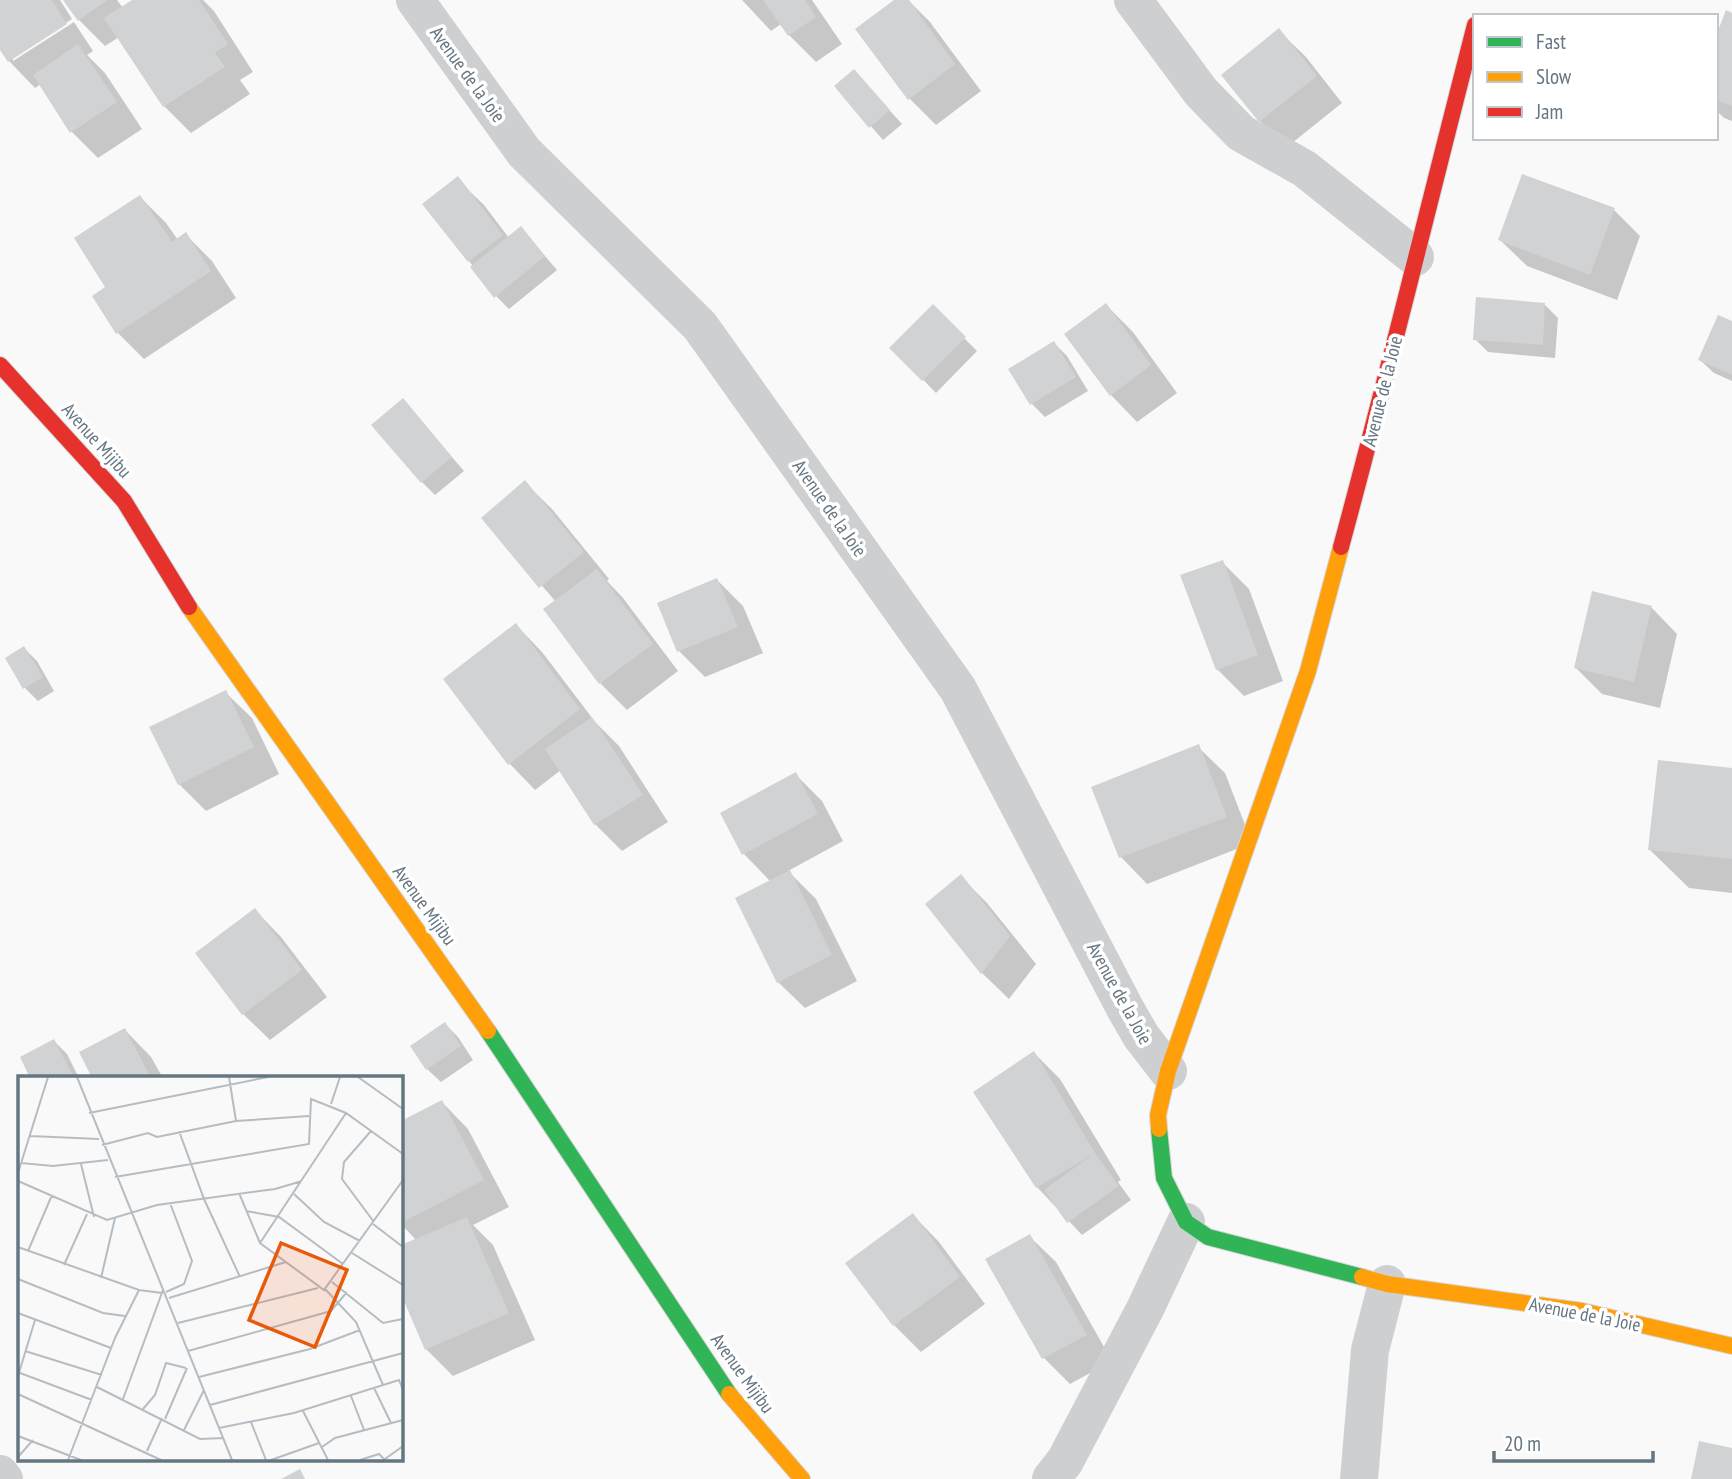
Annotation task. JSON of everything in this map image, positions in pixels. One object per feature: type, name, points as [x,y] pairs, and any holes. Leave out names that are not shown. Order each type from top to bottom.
[{"type":"street","name":"Avenue de la Joie","points":[[415,0],[524,152],[700,326],[951,678],[1126,1010],[1141,1036],[1168,1071]]},
{"type":"street","points":[[1133,0],[1201,92],[1241,133],[1305,169],[1415,257]]},
{"type":"street","name":"Avenue de la Joie","points":[[1473,33],[1390,365],[1308,671],[1168,1071],[1158,1115],[1164,1178],[1186,1222],[1208,1237],[1387,1284],[1582,1311],[1732,1346]]},
{"type":"street","name":"Avenue Mijibu","points":[[0,365],[124,501],[189,607],[314,788],[452,978],[733,1399],[803,1479]]},
{"type":"street","points":[[1051,1479],[1065,1461],[1145,1309],[1186,1222]]},
{"type":"street","points":[[1359,1479],[1370,1350],[1387,1284]]},
{"type":"street","points":[[0,1474],[4,1479]]},
{"type":"building","points":[[0,0],[52,0],[67,24],[8,62],[0,50]]},
{"type":"building","points":[[63,0],[107,0],[78,21]]},
{"type":"building","points":[[132,0],[199,0],[228,44],[215,53],[225,67],[163,107],[104,18]]},
{"type":"building","points":[[763,0],[805,0],[816,17],[788,36]]},
{"type":"building","points":[[894,0],[909,0],[955,64],[908,100],[855,29]]},
{"type":"building","points":[[1726,10],[1732,13],[1732,106],[1718,101],[1718,31]]},
{"type":"building","points":[[1279,28],[1317,76],[1259,122],[1221,75]]},
{"type":"building","points":[[78,44],[117,102],[70,133],[33,75]]},
{"type":"building","points":[[854,69],[890,110],[869,128],[834,86]]},
{"type":"building","points":[[1522,174],[1615,208],[1590,275],[1498,240]]},
{"type":"building","points":[[458,176],[503,235],[468,262],[422,204]]},
{"type":"building","points":[[140,195],[172,242],[186,232],[211,271],[116,334],[92,296],[105,287],[74,238]]},
{"type":"building","points":[[521,226],[545,256],[494,298],[470,267]]},
{"type":"building","points":[[1476,297],[1545,303],[1543,345],[1473,340]]},
{"type":"building","points":[[1106,303],[1151,365],[1110,396],[1064,334]]},
{"type":"building","points":[[933,304],[966,337],[922,381],[889,348]]},
{"type":"building","points":[[1718,315],[1732,321],[1732,375],[1698,360]]},
{"type":"building","points":[[1054,341],[1076,377],[1030,405],[1008,369]]},
{"type":"building","points":[[403,398],[452,457],[421,483],[371,425]]},
{"type":"building","points":[[525,480],[584,552],[539,588],[481,518]]},
{"type":"building","points":[[1223,560],[1258,655],[1216,670],[1180,575]]},
{"type":"building","points":[[597,569],[653,644],[599,684],[543,609]]},
{"type":"building","points":[[717,578],[738,627],[677,652],[657,603]]},
{"type":"building","points":[[1592,591],[1652,606],[1634,682],[1574,668]]},
{"type":"building","points":[[516,623],[580,709],[508,765],[443,679]]},
{"type":"building","points":[[24,646],[43,677],[23,689],[5,658]]},
{"type":"building","points":[[226,690],[254,747],[178,785],[149,727]]},
{"type":"building","points":[[592,717],[643,795],[594,825],[545,749]]},
{"type":"building","points":[[1199,744],[1227,817],[1119,858],[1091,787]]},
{"type":"building","points":[[1658,760],[1732,768],[1732,859],[1648,850]]},
{"type":"building","points":[[796,772],[818,814],[742,855],[720,813]]},
{"type":"building","points":[[790,870],[832,955],[777,983],[735,898]]},
{"type":"building","points":[[961,874],[1010,936],[981,974],[925,904]]},
{"type":"building","points":[[255,908],[302,970],[242,1015],[195,953]]},
{"type":"building","points":[[445,1022],[461,1046],[426,1070],[410,1046]]},
{"type":"building","points":[[125,1028],[150,1076],[91,1076],[79,1052]]},
{"type":"building","points":[[54,1039],[73,1076],[29,1076],[20,1057]]},
{"type":"building","points":[[1034,1051],[1095,1153],[1119,1186],[1067,1223],[1044,1190],[1092,1155],[1036,1188],[973,1092]]},
{"type":"building","points":[[442,1100],[484,1180],[402,1222],[402,1120]]},
{"type":"building","points":[[913,1213],[960,1277],[893,1326],[845,1263]]},
{"type":"building","points":[[467,1217],[509,1313],[425,1350],[402,1296],[402,1245]]},
{"type":"building","points":[[1030,1234],[1087,1335],[1042,1359],[985,1259]]},
{"type":"building","points":[[1699,1441],[1732,1448],[1732,1479],[1691,1479]]},
{"type":"building","points":[[300,1469],[305,1479],[281,1479]]},
{"type":"traffic: fast","points":[[488,1031],[729,1394]]},
{"type":"traffic: fast","points":[[1159,1129],[1164,1178],[1186,1222],[1208,1237],[1362,1277]]},
{"type":"traffic: slow","points":[[1159,1129],[1158,1115],[1168,1071],[1308,671],[1341,547]]},
{"type":"traffic: slow","points":[[189,607],[488,1031]]},
{"type":"traffic: slow","points":[[1362,1277],[1387,1284],[1582,1311],[1732,1346]]},
{"type":"traffic: slow","points":[[729,1394],[802,1479]]},
{"type":"traffic: jam","points":[[1341,547],[1473,33]]},
{"type":"traffic: jam","points":[[0,365],[124,501],[189,607]]}]
